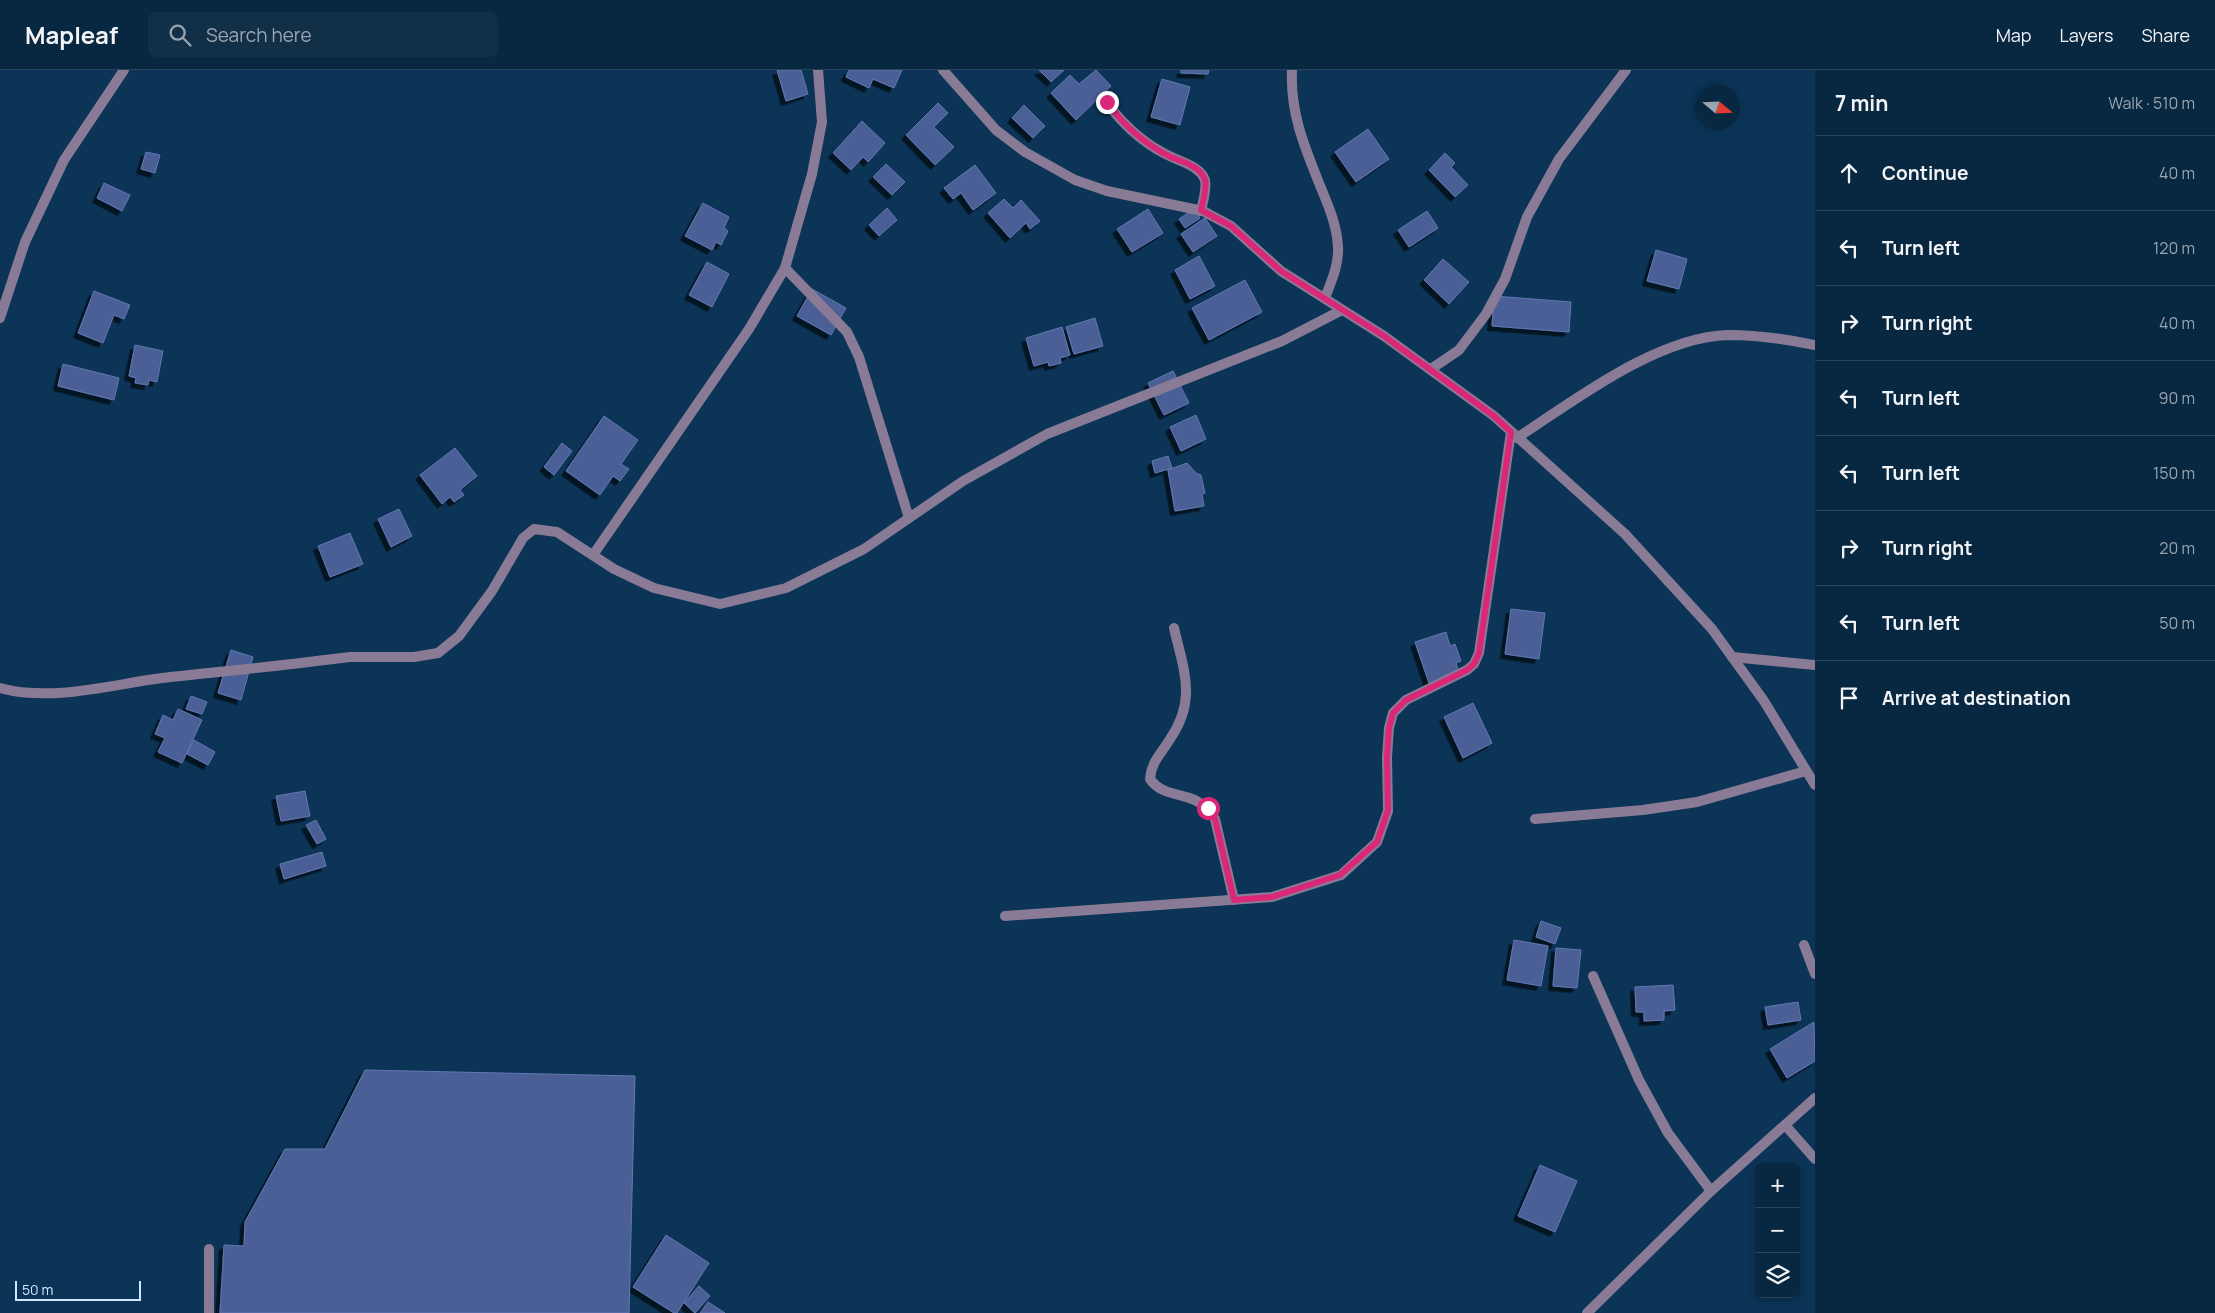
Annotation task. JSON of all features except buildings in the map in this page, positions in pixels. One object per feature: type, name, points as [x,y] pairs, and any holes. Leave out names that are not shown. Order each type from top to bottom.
[{"type":"street","points":[[0,318],[25,242],[64,160],[124,70]]},
{"type":"street","points":[[593,555],[749,329],[784,268],[812,174],[822,122],[818,70]]},
{"type":"street","points":[[943,70],[996,130],[1025,152],[1075,180],[1107,191],[1201,210],[1231,226],[1281,271],[1431,369],[1494,416],[1625,534],[1712,630],[1764,701],[1815,786]]},
{"type":"street","points":[[1292,70],[1291,93],[1301,138],[1335,224],[1338,247],[1336,265],[1325,298]]},
{"type":"street","points":[[1431,369],[1459,350],[1486,314],[1505,279],[1527,217],[1559,159],[1626,70]]},
{"type":"street","points":[[1107,102],[1133,134],[1169,156],[1192,166],[1201,174],[1205,180],[1205,190],[1201,210]]},
{"type":"street","points":[[784,268],[847,332],[860,357],[909,518]]},
{"type":"street","points":[[0,688],[19,693],[58,693],[162,678],[350,657],[414,657],[438,653],[459,636],[492,591],[523,538],[534,529],[557,532],[614,569],[654,588],[720,604],[786,588],[864,549],[962,481],[1047,434],[1282,340],[1342,310]]},
{"type":"street","points":[[1514,435],[1616,375],[1651,357],[1689,342],[1726,335],[1780,338],[1815,345]]},
{"type":"street","points":[[1005,916],[1272,897],[1340,875],[1377,842],[1388,810],[1387,757],[1389,728],[1393,713],[1406,700],[1467,670],[1474,664],[1479,653],[1514,435]]},
{"type":"street","points":[[1174,628],[1188,692],[1183,716],[1170,740],[1155,758],[1150,780],[1155,787],[1195,799],[1208,808],[1215,819],[1234,900]]},
{"type":"street","points":[[1732,657],[1815,665]]},
{"type":"street","points":[[1535,819],[1643,810],[1697,802],[1806,772]]},
{"type":"street","points":[[1804,944],[1815,974]]},
{"type":"street","points":[[1593,976],[1639,1080],[1668,1133],[1711,1191]]},
{"type":"street","points":[[1587,1313],[1711,1191],[1815,1098]]},
{"type":"street","points":[[1786,1125],[1815,1159]]},
{"type":"street","points":[[209,1249],[209,1313]]},
{"type":"route","points":[[1107,102],[1120,121],[1133,134],[1169,156],[1192,166],[1201,174],[1205,180],[1205,190],[1201,210],[1231,226],[1281,271],[1384,336],[1431,369],[1494,416],[1511,432],[1479,653],[1474,664],[1467,670],[1406,700],[1393,713],[1389,728],[1387,757],[1388,810],[1377,842],[1340,875],[1272,897],[1234,900],[1215,819],[1208,808]]}]
